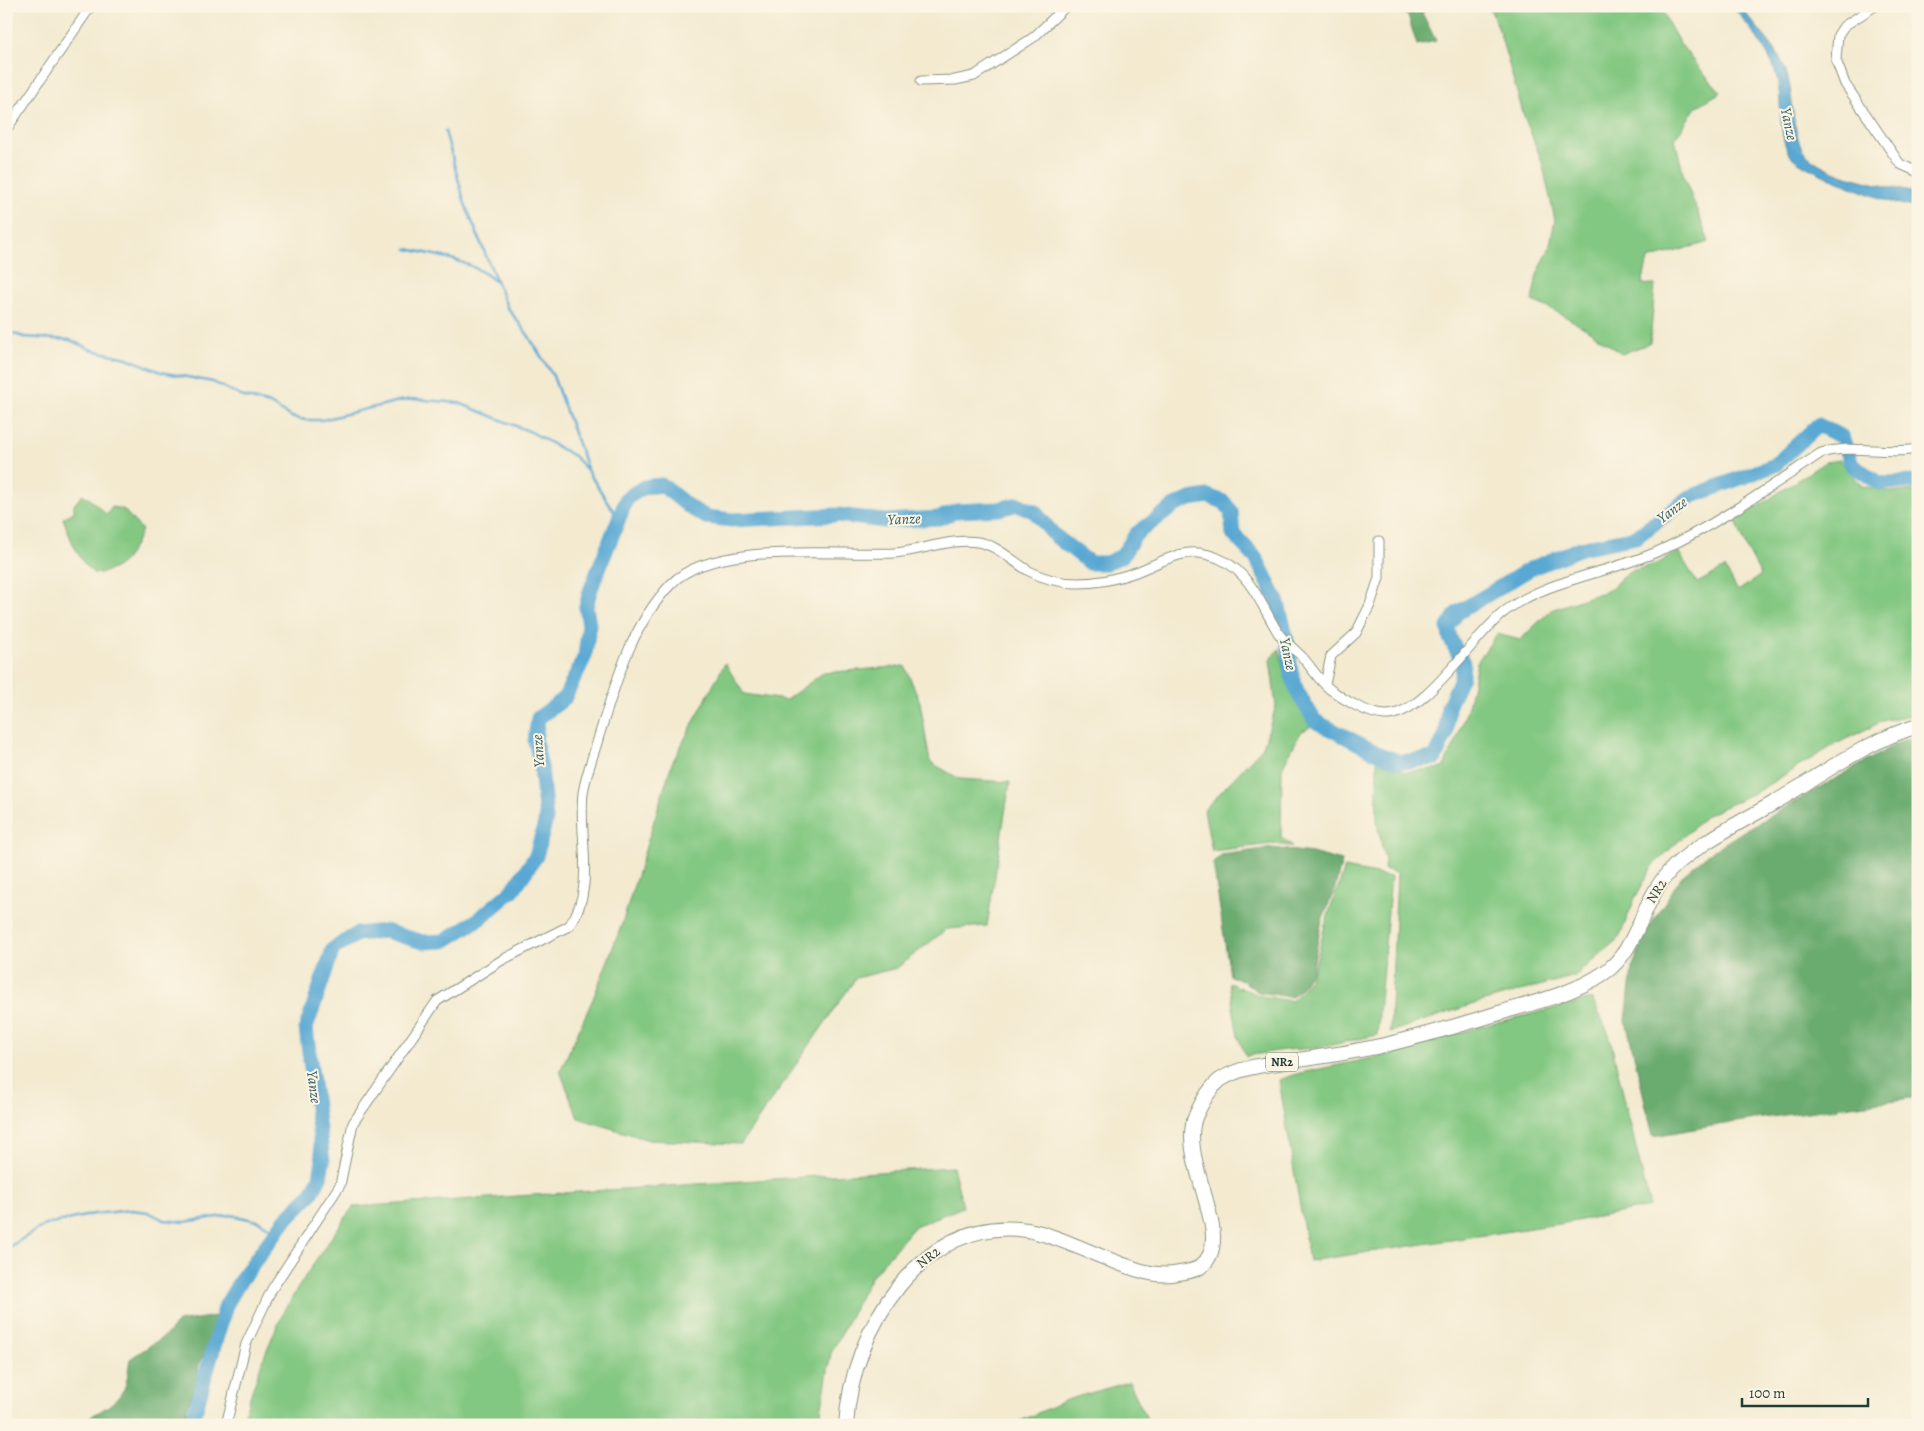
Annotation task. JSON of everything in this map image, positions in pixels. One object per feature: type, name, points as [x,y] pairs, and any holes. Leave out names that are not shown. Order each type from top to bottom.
[{"type":"highway","name":"NR2","points":[[846,1425],[847,1403],[858,1360],[876,1320],[916,1266],[938,1248],[962,1237],[983,1232],[1027,1230],[1144,1273],[1166,1276],[1198,1268],[1209,1258],[1214,1236],[1211,1214],[1196,1168],[1190,1140],[1192,1125],[1201,1106],[1220,1081],[1233,1074],[1262,1065],[1367,1050],[1393,1043],[1549,999],[1591,980],[1612,966],[1628,948],[1650,898],[1663,878],[1679,863],[1723,833],[1877,742],[1918,726]]},
{"type":"street","points":[[6,130],[91,6]]},
{"type":"street","points":[[921,81],[955,80],[974,76],[1034,37],[1066,6]]},
{"type":"street","points":[[1875,6],[1844,26],[1838,35],[1836,49],[1838,66],[1845,84],[1900,164],[1918,172]]},
{"type":"street","points":[[226,1425],[246,1344],[251,1332],[272,1289],[340,1185],[353,1123],[437,1001],[502,960],[569,926],[576,916],[584,880],[583,790],[623,659],[649,610],[675,580],[697,568],[720,561],[781,552],[889,553],[961,541],[991,545],[1032,573],[1055,582],[1078,583],[1112,580],[1179,553],[1199,552],[1227,563],[1251,586],[1282,638],[1300,654],[1331,690],[1376,714],[1389,716],[1413,707],[1443,678],[1469,647],[1511,607],[1541,592],[1658,552],[1730,515],[1821,454],[1832,450],[1901,452],[1918,449]]},
{"type":"street","points":[[1325,684],[1331,656],[1356,633],[1370,605],[1379,578],[1380,541]]},
{"type":"green space","points":[[1399,6],[1426,6],[1427,9],[1422,13],[1436,41],[1417,45],[1408,16],[1401,12]]},
{"type":"green space","points":[[1489,6],[1661,6],[1679,41],[1721,92],[1696,107],[1675,139],[1684,177],[1709,242],[1648,259],[1642,284],[1655,285],[1650,343],[1622,354],[1568,318],[1532,301],[1537,275],[1549,249],[1555,220],[1542,162],[1523,113],[1498,27]]},
{"type":"green space","points":[[1840,460],[1862,486],[1890,492],[1918,491],[1918,714],[1885,720],[1836,744],[1756,792],[1707,815],[1653,865],[1635,898],[1619,938],[1575,976],[1477,1003],[1390,1032],[1397,873],[1384,869],[1385,860],[1377,823],[1377,758],[1405,772],[1443,768],[1457,739],[1469,703],[1477,662],[1497,634],[1520,640],[1551,610],[1609,590],[1628,572],[1659,563],[1678,551],[1697,583],[1725,568],[1738,591],[1761,575],[1746,547],[1736,521],[1825,462]]},
{"type":"green space","points":[[82,495],[90,499],[107,515],[112,507],[123,509],[142,530],[125,560],[104,572],[94,574],[83,562],[63,518],[74,512],[74,505]]},
{"type":"green space","points":[[1279,649],[1285,677],[1310,727],[1301,732],[1282,768],[1281,837],[1292,846],[1272,844],[1212,851],[1204,810],[1263,747],[1276,706],[1270,660]]},
{"type":"green space","points":[[725,663],[744,694],[786,700],[823,673],[905,666],[920,702],[930,762],[960,779],[1010,782],[987,926],[947,929],[897,968],[856,978],[741,1144],[649,1140],[578,1118],[560,1071],[593,999],[622,924],[672,763]]},
{"type":"green space","points":[[1918,737],[1918,1097],[1748,1120],[1653,1136],[1626,1021],[1632,968],[1648,929],[1681,877],[1708,854],[1742,832],[1905,739]]},
{"type":"green space","points":[[1272,848],[1312,853],[1342,861],[1334,891],[1322,920],[1312,971],[1300,990],[1291,997],[1258,992],[1242,980],[1230,976],[1213,863],[1221,855]]},
{"type":"green space","points":[[1345,868],[1391,877],[1377,1035],[1318,1048],[1284,1050],[1246,1056],[1238,1037],[1229,983],[1261,996],[1291,1001],[1300,993],[1315,965],[1328,915]]},
{"type":"green space","points":[[1592,999],[1609,1034],[1650,1207],[1565,1223],[1309,1261],[1279,1080],[1300,1073],[1378,1057],[1483,1026]]},
{"type":"green space","points":[[953,1167],[963,1207],[915,1226],[871,1277],[831,1353],[821,1412],[822,1425],[241,1425],[262,1362],[281,1317],[312,1266],[353,1207]]},
{"type":"green space","points":[[222,1315],[210,1345],[199,1363],[197,1380],[187,1408],[185,1425],[73,1425],[115,1401],[124,1389],[130,1359],[166,1335],[178,1322]]},
{"type":"green space","points":[[1129,1382],[1150,1425],[1012,1425],[1066,1400]]},
{"type":"water","points":[[1733,6],[1741,6],[1774,49],[1783,64],[1790,89],[1794,123],[1804,152],[1814,161],[1842,174],[1918,194],[1918,209],[1888,201],[1837,181],[1809,168],[1791,156],[1784,139],[1778,83],[1773,65],[1758,38]]},
{"type":"waterway","points":[[445,131],[465,204],[507,307],[528,335],[553,376],[587,468]]},
{"type":"waterway","points":[[407,249],[465,264],[487,275],[496,282]]},
{"type":"waterway","points":[[6,331],[24,337],[70,340],[92,350],[127,358],[161,372],[213,382],[241,396],[270,404],[291,417],[305,420],[322,420],[414,399],[459,403],[531,432],[574,456],[587,470],[616,515],[621,515]]},
{"type":"waterway","name":"Yanze","points":[[191,1425],[226,1305],[242,1278],[285,1220],[312,1193],[320,1177],[323,1161],[306,1028],[333,949],[357,934],[385,931],[423,942],[444,941],[479,919],[513,890],[536,856],[546,819],[541,767],[535,741],[538,718],[564,699],[585,656],[589,625],[586,607],[590,591],[627,498],[644,487],[662,485],[689,507],[706,517],[732,520],[838,515],[884,521],[939,518],[957,511],[999,509],[1018,504],[1035,512],[1054,535],[1090,563],[1106,563],[1122,556],[1136,534],[1174,506],[1190,499],[1208,496],[1224,502],[1231,511],[1233,534],[1256,558],[1278,603],[1287,640],[1291,672],[1297,691],[1315,721],[1377,753],[1400,762],[1435,758],[1446,734],[1448,707],[1462,676],[1463,663],[1450,638],[1448,627],[1457,613],[1530,569],[1581,548],[1636,537],[1690,497],[1775,465],[1818,425],[1842,437],[1852,465],[1879,483],[1918,482]]},
{"type":"waterway","points":[[6,1249],[45,1225],[94,1214],[132,1210],[148,1212],[164,1220],[184,1222],[231,1215],[258,1221],[277,1231]]}]
